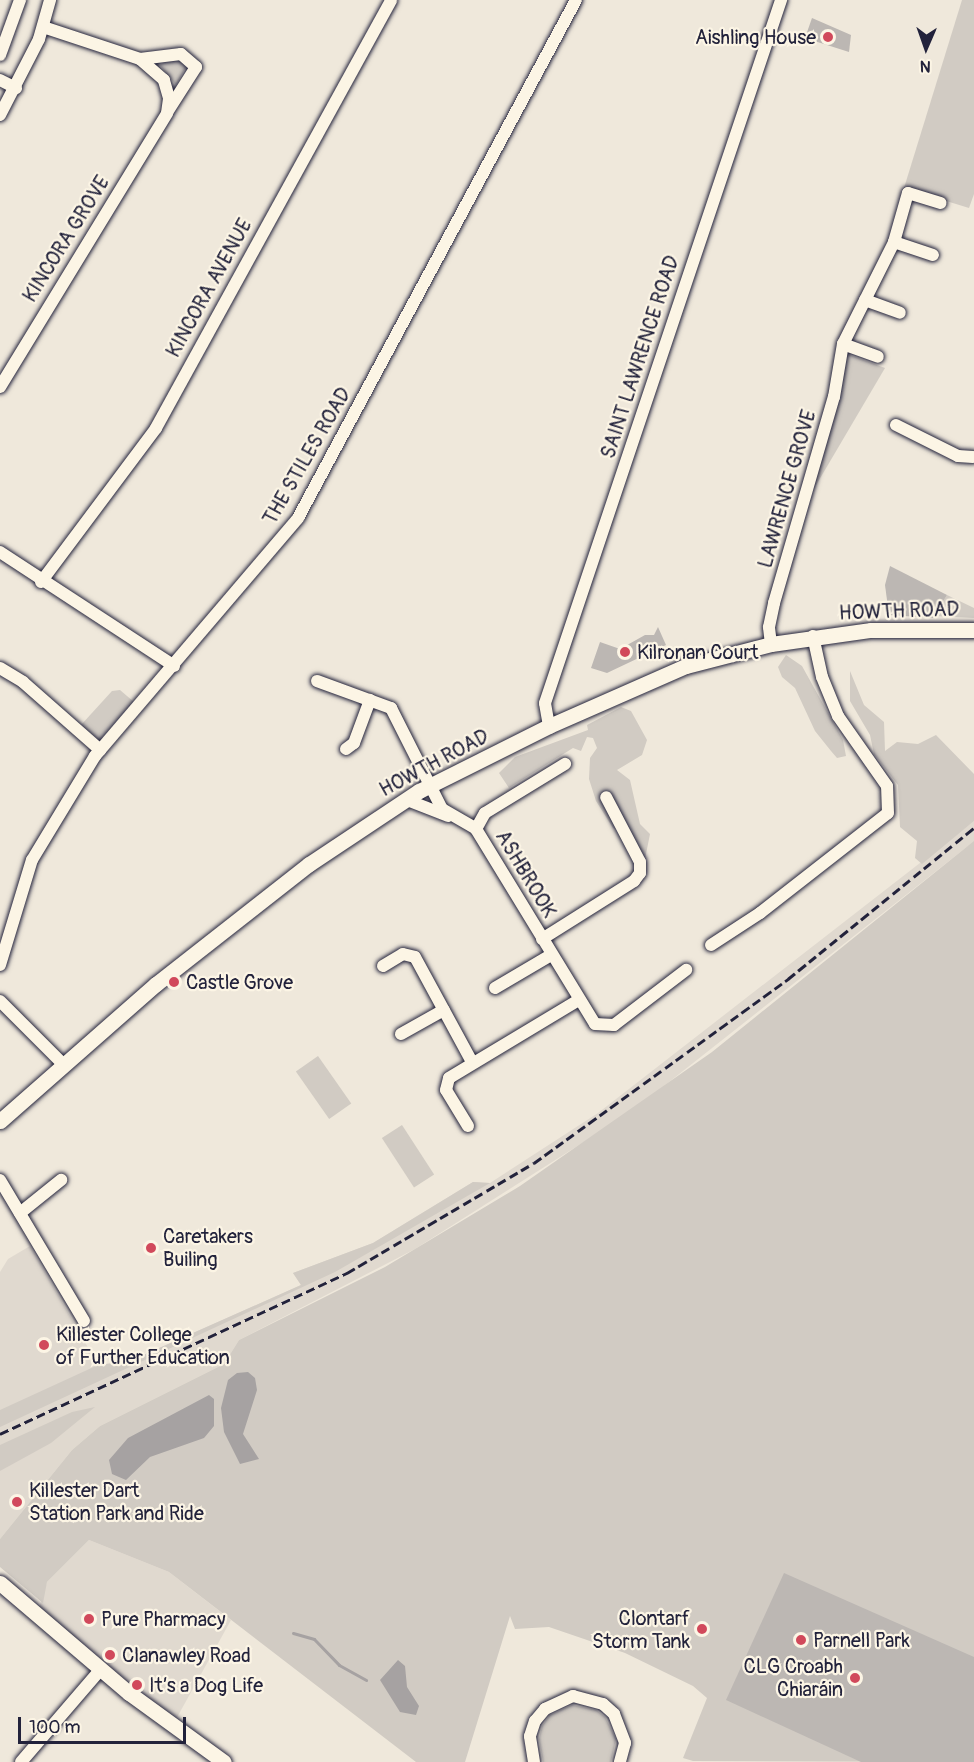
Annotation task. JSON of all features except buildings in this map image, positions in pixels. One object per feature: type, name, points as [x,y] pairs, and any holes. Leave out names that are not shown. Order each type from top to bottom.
[{"type":"main road","name":"HOWTH ROAD","points":[[0,1121],[63,1064],[264,897],[430,786],[549,726],[686,666],[771,644],[813,636],[878,630],[974,630]]},
{"type":"main road","points":[[0,1583],[100,1670],[224,1762]]},
{"type":"street","points":[[0,55],[20,0]]},
{"type":"street","points":[[0,115],[16,88],[43,27],[50,0]]},
{"type":"street","name":"KINCORA AVENUE","points":[[41,582],[156,428],[391,0]]},
{"type":"street","name":"THE STILES ROAD","points":[[0,965],[32,860],[100,750],[298,519],[576,0]]},
{"type":"street","name":"SAINT LAWRENCE ROAD","points":[[549,726],[544,703],[781,0]]},
{"type":"street","name":"KINCORA GROVE","points":[[43,27],[140,59],[164,80],[167,112]]},
{"type":"street","name":"KINCORA GROVE","points":[[0,387],[196,67],[181,54],[140,59]]},
{"type":"street","points":[[0,80],[16,88]]},
{"type":"street","name":"LAWRENCE GROVE","points":[[771,644],[774,603],[834,397],[843,344],[894,242],[908,193],[940,203]]},
{"type":"street","points":[[894,242],[933,255]]},
{"type":"street","points":[[865,300],[900,312]]},
{"type":"street","points":[[843,344],[878,357]]},
{"type":"street","points":[[896,425],[958,456],[974,456]]},
{"type":"street","points":[[0,552],[41,582],[174,666]]},
{"type":"street","points":[[711,945],[760,913],[880,822],[890,803],[887,786],[838,716],[822,677],[813,636]]},
{"type":"street","points":[[0,668],[23,682],[100,750]]},
{"type":"street","name":"ASHBROOK","points":[[317,681],[370,700],[395,713],[401,735],[430,786],[452,817]]},
{"type":"street","points":[[346,749],[354,744],[370,700]]},
{"type":"street","name":"ASHBROOK","points":[[476,829],[485,813],[565,764]]},
{"type":"street","name":"ASHBROOK","points":[[542,939],[634,881],[640,873],[640,862],[606,797]]},
{"type":"street","name":"ASHBROOK","points":[[407,800],[476,829],[595,1024],[608,1028],[686,970]]},
{"type":"street","points":[[383,966],[403,954],[415,957],[472,1062]]},
{"type":"street","points":[[495,988],[551,955]]},
{"type":"street","points":[[0,1000],[63,1064]]},
{"type":"street","points":[[468,1126],[446,1084],[472,1062],[579,1000]]},
{"type":"street","points":[[401,1034],[444,1010]]},
{"type":"street","points":[[0,1180],[84,1321]]},
{"type":"street","points":[[20,1213],[61,1180]]},
{"type":"street","points":[[26,1760],[100,1670]]},
{"type":"street","points":[[534,1762],[530,1736],[536,1721],[545,1709],[573,1696],[603,1704],[614,1714],[625,1743],[620,1762]]},
{"type":"shaded area","points":[[962,0],[974,0],[974,194],[969,208],[904,188]]},
{"type":"shaded area","points":[[167,60],[183,61],[186,67],[176,85],[160,65]]},
{"type":"shaded area","points":[[847,354],[885,368],[812,492]]},
{"type":"shaded area","points":[[947,595],[974,608],[974,618],[934,616]]},
{"type":"shaded area","points":[[786,655],[802,666],[843,740],[846,756],[837,758],[831,751],[815,731],[795,688],[782,677],[778,667]]},
{"type":"shaded area","points":[[850,671],[864,705],[884,722],[885,751],[897,742],[918,744],[936,735],[974,774],[974,821],[922,864],[915,858],[917,841],[900,827],[898,785],[874,754],[870,735],[850,701]]},
{"type":"shaded area","points":[[120,690],[134,702],[100,741],[81,725],[112,691]]},
{"type":"shaded area","points":[[621,707],[631,711],[647,740],[642,755],[617,770],[630,780],[640,824],[650,834],[645,859],[631,835],[613,828],[596,801],[589,779],[590,758],[597,748],[593,738],[587,737],[581,751],[573,748],[509,788],[499,773],[515,757],[588,730],[587,725]]},
{"type":"shaded area","points":[[974,821],[974,850],[968,846],[631,1112],[415,1249],[239,1340],[224,1364],[100,1426],[72,1450],[0,1539],[0,1272],[8,1259],[30,1246],[98,1365],[130,1361],[301,1285],[293,1273],[373,1243],[473,1182],[490,1183],[598,1113]]},
{"type":"shaded area","points":[[974,841],[974,1762],[693,1761],[683,1758],[707,1698],[693,1686],[625,1653],[549,1627],[515,1629],[510,1616],[465,1762],[416,1762],[169,1572],[89,1540],[47,1582],[43,1603],[0,1567],[0,1539],[72,1450],[100,1426],[224,1364],[239,1340],[385,1267],[520,1186],[712,1052]]},
{"type":"shaded area","points":[[318,1056],[351,1104],[329,1119],[296,1071]]},
{"type":"shaded area","points":[[402,1125],[434,1174],[414,1188],[382,1138]]},
{"type":"shaded area","points":[[473,1182],[490,1183],[335,1272],[0,1427],[0,1410],[98,1365],[130,1361],[301,1285],[293,1273],[373,1243]]},
{"type":"shaded area","points":[[248,1372],[255,1378],[257,1390],[243,1434],[259,1459],[240,1464],[224,1432],[221,1408],[228,1380],[237,1373]]},
{"type":"shaded area","points":[[209,1395],[214,1399],[214,1426],[204,1438],[150,1457],[126,1480],[112,1474],[109,1460],[128,1438]]},
{"type":"shaded area","points":[[95,1407],[51,1443],[0,1471],[0,1445],[72,1412]]},
{"type":"shaded area","points":[[89,1540],[169,1572],[231,1620],[175,1721],[39,1608],[47,1582]]},
{"type":"shaded area","points":[[398,1660],[405,1666],[407,1687],[419,1706],[416,1715],[400,1712],[380,1680]]},
{"type":"shaded area","points":[[572,1705],[596,1710],[605,1717],[616,1739],[611,1762],[543,1762],[539,1739],[542,1726],[550,1715]]},
{"type":"waterway","points":[[293,1633],[314,1639],[339,1665],[366,1680]]},
{"type":"railway","points":[[0,1434],[347,1273],[534,1163],[788,979],[974,828]]},
{"type":"place","name":"Aishling House","points":[[828,37]]},
{"type":"place","name":"Kilronan Court","points":[[625,652]]},
{"type":"place","name":"Castle Grove","points":[[174,982]]},
{"type":"place","name":"Caretakers Builing","points":[[151,1248]]},
{"type":"place","name":"Killester College of Further Education","points":[[44,1345]]},
{"type":"place","name":"Killester Dart Station Park and Ride","points":[[17,1502]]},
{"type":"place","name":"Pure Pharmacy","points":[[89,1619]]},
{"type":"place","name":"Clontarf Storm Tank","points":[[702,1629]]},
{"type":"place","name":"Parnell Park","points":[[801,1640]]},
{"type":"place","name":"Clanawley Road","points":[[110,1655]]},
{"type":"place","name":"CLG Croabh Chiaráin","points":[[855,1678]]},
{"type":"place","name":"It’s a Dog Life","points":[[137,1685]]}]
